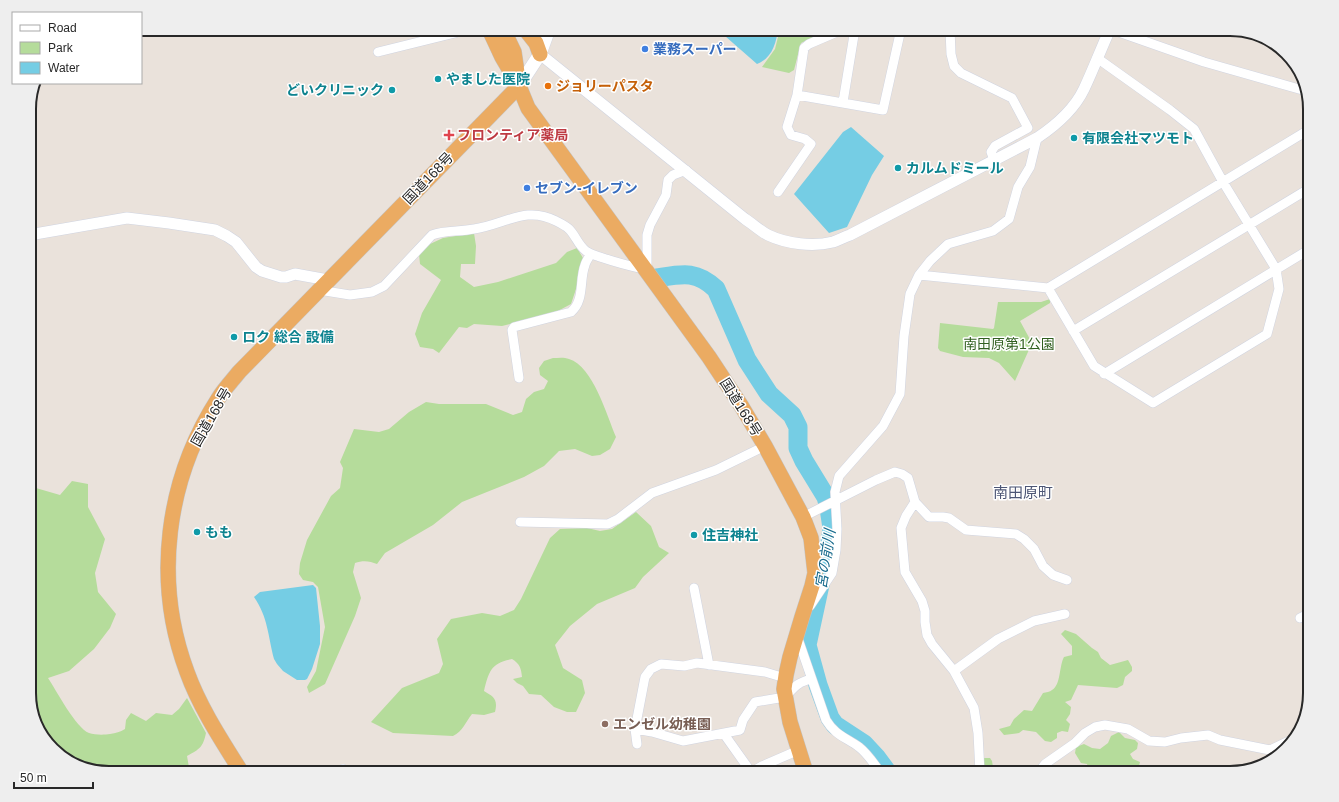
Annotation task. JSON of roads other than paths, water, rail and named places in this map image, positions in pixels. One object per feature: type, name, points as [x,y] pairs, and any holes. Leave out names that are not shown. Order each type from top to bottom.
[{"type":"highway","name":"国道168号","points":[[492,36],[502,57],[519,86],[528,108],[709,357],[742,407],[803,517],[811,538],[815,572],[812,586],[796,634],[785,678],[784,689],[790,722],[804,766]]},
{"type":"highway","name":"国道168号","points":[[507,36],[514,52],[519,86]]},
{"type":"highway","points":[[531,36],[536,42],[540,54]]},
{"type":"highway","name":"国道168号","points":[[238,766],[200,702],[187,672],[175,636],[170,600],[168,567],[170,529],[177,491],[188,460],[203,426],[219,398],[239,372],[519,86]]},
{"type":"main road","points":[[519,86],[540,54],[546,36]]},
{"type":"street","points":[[378,52],[444,36]]},
{"type":"street","points":[[778,192],[810,144],[805,139],[791,135],[787,127],[797,94],[804,48],[808,44],[827,36]]},
{"type":"street","points":[[843,102],[854,36]]},
{"type":"street","points":[[797,94],[883,110],[899,36]]},
{"type":"street","points":[[950,36],[951,54],[954,66],[961,73],[1012,98],[1028,128],[995,146],[991,152],[994,160]]},
{"type":"street","points":[[540,54],[745,219],[768,235],[803,244],[819,244],[833,242],[850,235],[1037,138],[1052,128],[1066,114],[1083,90],[1107,36]]},
{"type":"street","points":[[1130,36],[1204,62],[1301,90]]},
{"type":"street","points":[[1048,288],[1094,366],[1104,374],[1153,403],[1267,334],[1279,290],[1276,269],[1223,182],[1194,129],[1097,58]]},
{"type":"street","points":[[919,275],[1048,288],[1303,133]]},
{"type":"street","points":[[802,617],[832,573],[836,550],[834,492],[839,476],[883,426],[900,394],[904,336],[910,294],[919,275],[930,261],[948,244],[993,231],[1009,219],[1018,187],[1030,167],[1037,138]]},
{"type":"street","points":[[36,234],[127,218],[215,230],[236,242],[256,267],[262,271],[280,277],[295,274],[350,295],[372,292],[384,286],[432,235],[442,231],[476,229],[531,214],[556,221],[569,229],[581,246],[591,254],[646,271],[647,235],[650,225],[666,195],[668,180],[673,175],[686,170]]},
{"type":"street","points":[[1073,331],[1303,192]]},
{"type":"street","points":[[1104,374],[1303,253]]},
{"type":"street","points":[[519,378],[512,330],[514,327],[571,312],[576,308],[581,293],[585,265],[591,254]]},
{"type":"street","points":[[520,522],[608,524],[618,519],[652,493],[716,470],[764,446]]},
{"type":"street","points":[[803,517],[895,472],[908,478],[915,502],[929,517],[950,518],[966,530],[1016,534],[1024,539],[1034,549],[1044,566],[1053,575],[1067,580]]},
{"type":"street","points":[[915,502],[906,516],[902,528],[905,572],[922,601],[925,611],[927,635],[932,644],[954,671],[974,708],[978,733],[980,766]]},
{"type":"street","points":[[814,554],[836,550]]},
{"type":"street","points":[[694,588],[709,665]]},
{"type":"street","points":[[954,671],[998,639],[1034,621],[1065,614]]},
{"type":"street","points":[[796,634],[826,720],[832,730],[869,756],[876,766]]},
{"type":"street","points":[[637,744],[635,729],[645,677],[651,669],[661,664],[684,666],[697,663],[765,672],[785,678]]},
{"type":"street","points":[[635,729],[652,732],[683,741],[740,730],[743,720],[755,702],[785,697],[796,685],[811,678]]},
{"type":"street","points":[[1043,766],[1075,743],[1085,733],[1095,727],[1105,725],[1128,729],[1143,739],[1155,742],[1165,742],[1181,738],[1208,735],[1220,740],[1270,750],[1283,744]]},
{"type":"street","points":[[724,734],[745,766]]},
{"type":"street","points":[[762,766],[799,750]]},
{"type":"water","points":[[725,36],[777,36],[770,54],[757,64]]},
{"type":"water","points":[[851,127],[884,156],[872,175],[847,227],[829,233],[794,194],[843,132]]},
{"type":"water","points":[[313,585],[316,588],[320,626],[320,644],[312,669],[307,679],[297,680],[283,671],[274,659],[265,619],[259,604],[254,597],[260,592]]},
{"type":"waterway","name":"宮の前川","points":[[657,278],[674,275],[695,276],[709,283],[716,289],[747,360],[769,394],[792,415],[798,427],[798,448],[804,461],[826,497],[832,528],[828,559],[823,571],[807,645],[818,685],[830,718],[835,725],[864,744],[883,766]]},
{"type":"place","name":"業務スーパー","points":[[645,49]]},
{"type":"place","name":"やました医院","points":[[438,79]]},
{"type":"place","name":"ジョリーパスタ","points":[[548,86]]},
{"type":"place","name":"どいクリニック","points":[[392,90]]},
{"type":"place","name":"フロンティア薬局","points":[[449,135]]},
{"type":"place","name":"有限会社マツモト","points":[[1074,138]]},
{"type":"place","name":"カルムドミール","points":[[898,168]]},
{"type":"place","name":"セブン-イレブン","points":[[527,188]]},
{"type":"place","name":"ロク 総合 設備","points":[[234,337]]},
{"type":"place","name":"もも","points":[[197,532]]},
{"type":"place","name":"住吉神社","points":[[694,535]]},
{"type":"place","name":"エンゼル幼稚園","points":[[605,724]]},
{"type":"district","name":"南田原町","points":[[1023,492]]},
{"type":"park label","name":"南田原第1公園","points":[[1009,344]]}]
